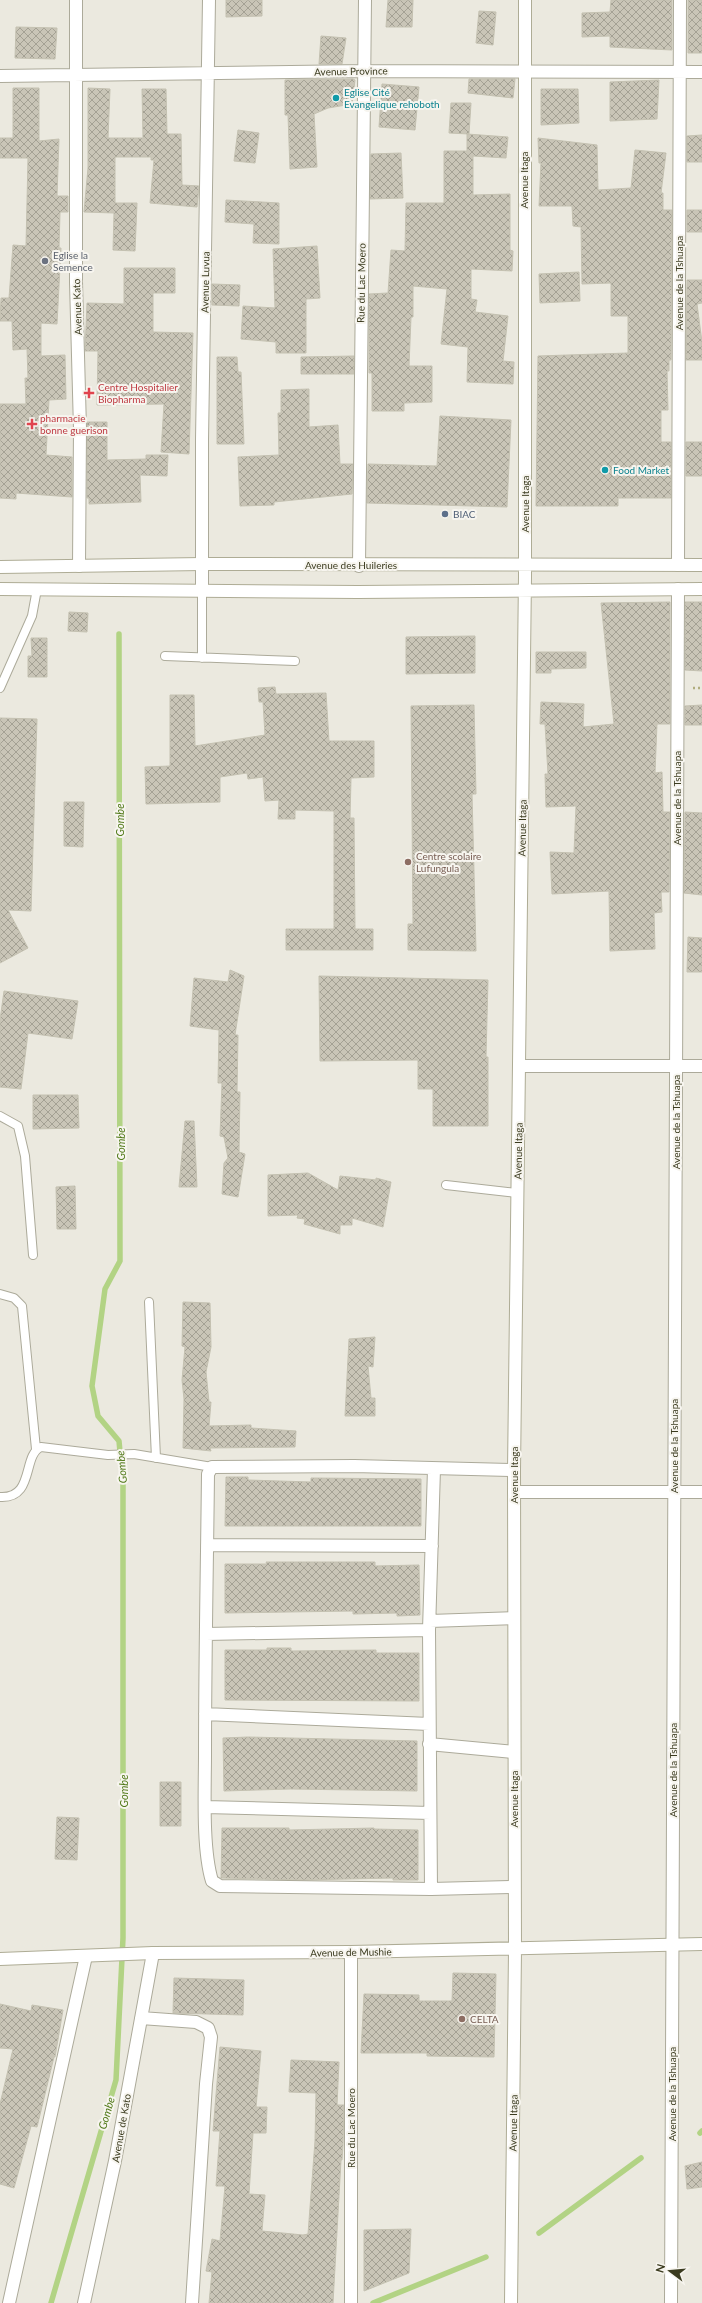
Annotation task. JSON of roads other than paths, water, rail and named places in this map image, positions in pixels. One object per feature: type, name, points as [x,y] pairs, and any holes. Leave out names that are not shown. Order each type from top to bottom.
[{"type":"street","name":"Avenue Kato","points":[[76,0],[76,282],[80,429],[79,566]]},
{"type":"street","name":"Avenue Luvua","points":[[202,590],[202,432],[209,0]]},
{"type":"street","name":"Rue du Lac Moero","points":[[359,566],[365,0]]},
{"type":"street","name":"Avenue Itaga","points":[[511,2303],[515,1950],[514,1470],[525,564],[525,0]]},
{"type":"street","name":"Avenue de la Tshuapa","points":[[678,565],[678,72],[680,0]]},
{"type":"street","name":"Avenue Province","points":[[0,76],[364,71],[702,72]]},
{"type":"street","name":"Avenue des Huileries","points":[[0,567],[202,564],[359,566],[525,564],[702,565]]},
{"type":"street","points":[[0,589],[702,589]]},
{"type":"street","name":"Avenue de la Tshuapa","points":[[671,2303],[678,589]]},
{"type":"street","points":[[519,1066],[702,1066]]},
{"type":"street","points":[[514,1470],[354,1466],[212,1467],[208,1474],[205,1714],[205,1807],[208,1870],[212,1881],[220,1886],[431,1889],[514,1887]]},
{"type":"street","points":[[431,1889],[429,1626],[434,1469]]},
{"type":"street","points":[[514,1492],[702,1492]]},
{"type":"street","points":[[207,1545],[432,1546]]},
{"type":"street","points":[[206,1634],[429,1626],[514,1618]]},
{"type":"street","points":[[205,1714],[429,1724]]},
{"type":"street","points":[[429,1744],[514,1752]]},
{"type":"street","points":[[205,1807],[430,1812]]},
{"type":"street","name":"Avenue de Mushie","points":[[0,1959],[153,1953],[515,1950],[702,1944]]},
{"type":"street","name":"Rue du Lac Moero","points":[[351,1952],[351,2303]]},
{"type":"street","name":"Avenue de Kato","points":[[84,2303],[115,2161],[153,1953]]},
{"type":"street","points":[[9,2303],[92,1956]]},
{"type":"street","points":[[141,2018],[196,2022],[208,2028],[211,2037],[206,2084],[192,2303]]},
{"type":"lane","points":[[0,688],[32,616],[37,589]]},
{"type":"lane","points":[[202,590],[202,658]]},
{"type":"lane","points":[[165,656],[295,661]]},
{"type":"lane","points":[[0,1116],[18,1126],[25,1156],[33,1255]]},
{"type":"lane","points":[[446,1185],[517,1193]]},
{"type":"lane","points":[[0,1294],[14,1298],[22,1306],[36,1449],[23,1485],[12,1495],[0,1497]]},
{"type":"lane","points":[[149,1302],[156,1458]]},
{"type":"lane","points":[[36,1449],[41,1447],[57,1448],[108,1455],[134,1454],[212,1467]]},
{"type":"waterway","name":"Gombe","points":[[51,2303],[116,2080],[123,1938],[123,1484],[119,1441],[98,1416],[92,1386],[105,1289],[120,1261],[119,634]]},
{"type":"waterway","points":[[539,2233],[641,2158]]},
{"type":"waterway","points":[[373,2303],[486,2257]]},
{"type":"place","name":"Eglise Cité Evangelique rehoboth","points":[[336,98]]},
{"type":"place","name":"Eglise la Semence","points":[[45,261]]},
{"type":"place","name":"Centre Hospitalier Biopharma","points":[[89,393]]},
{"type":"place","name":"pharmacie bonne guerison","points":[[32,424]]},
{"type":"place","name":"Food Market","points":[[605,470]]},
{"type":"place","name":"BIAC","points":[[445,514]]},
{"type":"place","name":"Centre scolaire Lufungula","points":[[408,862]]},
{"type":"place","name":"CELTA","points":[[462,2019]]}]
